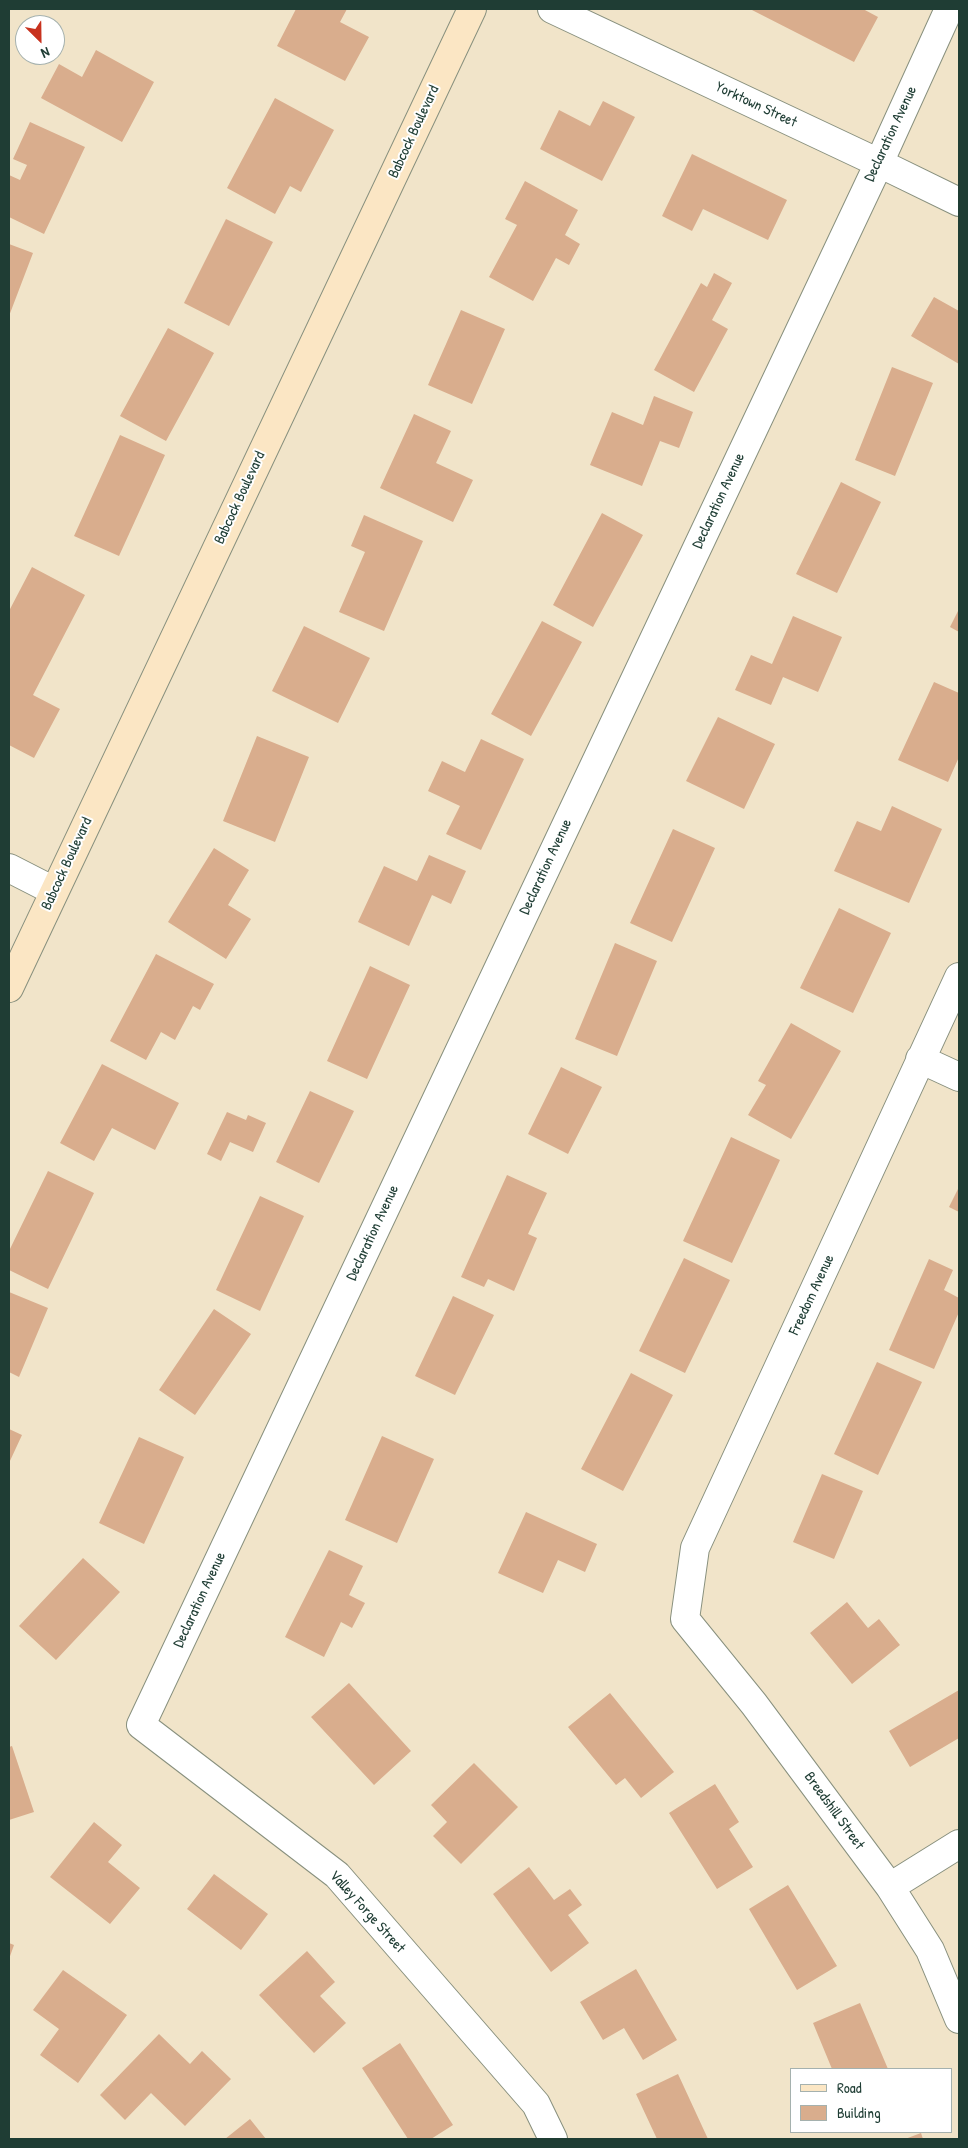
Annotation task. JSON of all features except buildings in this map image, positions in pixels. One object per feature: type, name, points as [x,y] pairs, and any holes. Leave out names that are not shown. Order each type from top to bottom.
[{"type":"street","name":"Babcock Boulevard","points":[[9,988],[472,9]]},
{"type":"street","name":"Yorktown Street","points":[[552,9],[879,162],[959,202]]},
{"type":"street","name":"Declaration Avenue","points":[[141,1724],[879,162],[949,9]]},
{"type":"street","points":[[9,868],[54,891]]},
{"type":"street","name":"Freedom Avenue","points":[[685,1619],[695,1548],[959,977]]},
{"type":"street","points":[[920,1059],[959,1077]]},
{"type":"street","name":"Breedshill Street","points":[[685,1619],[754,1704],[890,1888],[930,1950],[959,2019]]},
{"type":"street","name":"Valley Forge Street","points":[[141,1724],[337,1875],[536,2104],[553,2139]]},
{"type":"street","points":[[890,1888],[959,1844]]}]
